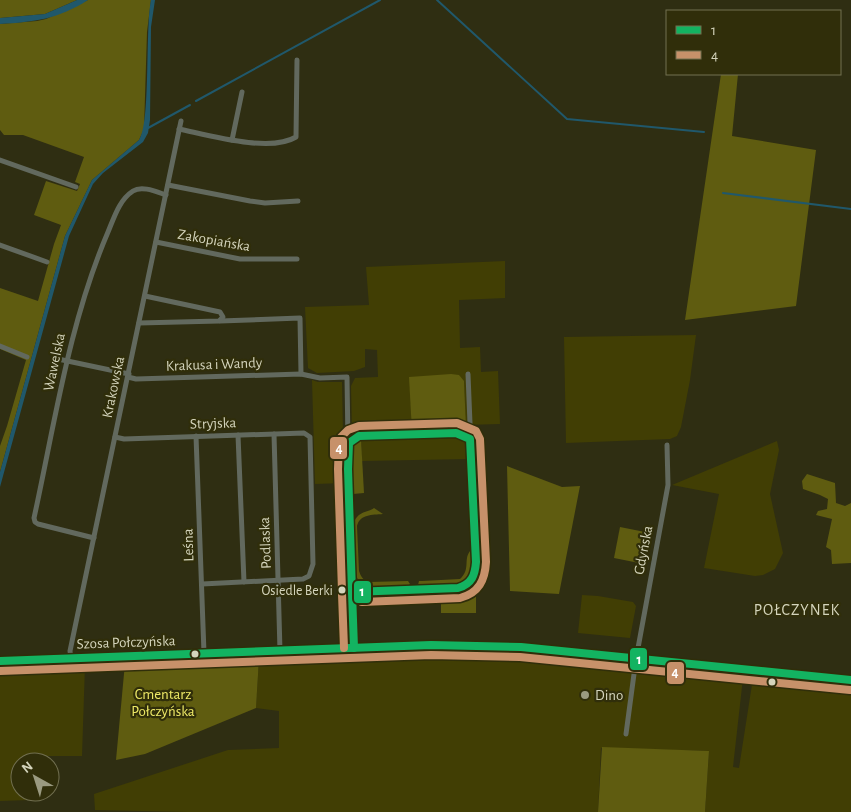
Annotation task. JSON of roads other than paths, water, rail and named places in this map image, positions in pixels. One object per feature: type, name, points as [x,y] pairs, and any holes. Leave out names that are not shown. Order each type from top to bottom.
[{"type":"main road","name":"Szosa Połczyńska","points":[[0,661],[482,645],[636,658],[851,680]]},
{"type":"street","points":[[179,129],[232,140],[269,142],[290,140],[296,136],[297,60]]},
{"type":"street","points":[[232,140],[242,92]]},
{"type":"street","name":"Krakowska","points":[[71,658],[70,651],[181,121]]},
{"type":"street","points":[[0,160],[76,187]]},
{"type":"street","points":[[168,185],[265,203],[298,201]]},
{"type":"street","name":"Wawelska","points":[[94,538],[38,524],[34,518],[76,319],[118,207],[137,189],[166,194]]},
{"type":"street","name":"Zakopiańska","points":[[156,242],[240,259],[297,259]]},
{"type":"street","points":[[0,245],[48,262]]},
{"type":"street","points":[[145,296],[220,312],[223,317],[219,321]]},
{"type":"street","points":[[139,323],[300,318],[301,374]]},
{"type":"street","points":[[0,346],[27,357]]},
{"type":"street","name":"Krakusa i Wandy","points":[[58,359],[137,379],[301,374],[320,378],[347,377],[348,447]]},
{"type":"street","points":[[352,592],[458,588],[465,586],[475,576],[476,562],[470,439],[472,428],[468,374]]},
{"type":"street","name":"Stryjska","points":[[115,437],[124,439],[304,433],[310,437],[312,570],[309,576],[305,578],[279,581]]},
{"type":"street","points":[[354,648],[348,447],[350,441],[359,436],[456,433],[470,439]]},
{"type":"street","name":"Podlaska","points":[[274,434],[280,651]]},
{"type":"street","points":[[238,435],[244,582]]},
{"type":"street","name":"Leśna","points":[[196,436],[204,653]]},
{"type":"street","name":"Gdyńska","points":[[626,734],[636,658],[668,485],[667,445]]},
{"type":"street","points":[[202,584],[279,581]]},
{"type":"water","points":[[77,0],[88,0],[67,11],[46,18],[0,24],[0,18],[45,14]]},
{"type":"water","points":[[151,0],[155,0],[151,27],[150,120],[148,133],[143,142],[103,173],[93,184],[69,236],[0,487],[0,472],[65,236],[92,180],[139,140],[143,131]]},
{"type":"waterway","points":[[196,101],[380,0]]},
{"type":"waterway","points":[[437,0],[567,119],[704,132]]},
{"type":"waterway","points":[[148,128],[190,105]]},
{"type":"waterway","points":[[723,193],[851,209]]},
{"type":"place","name":"Osiedle Berki","points":[[342,590]]},
{"type":"place","name":"Dino","points":[[585,695]]},
{"type":"district","name":"POŁCZYNEK","points":[[797,609]]},
{"type":"park label","name":"Cmentarz Połczyńska","points":[[163,702]]}]
